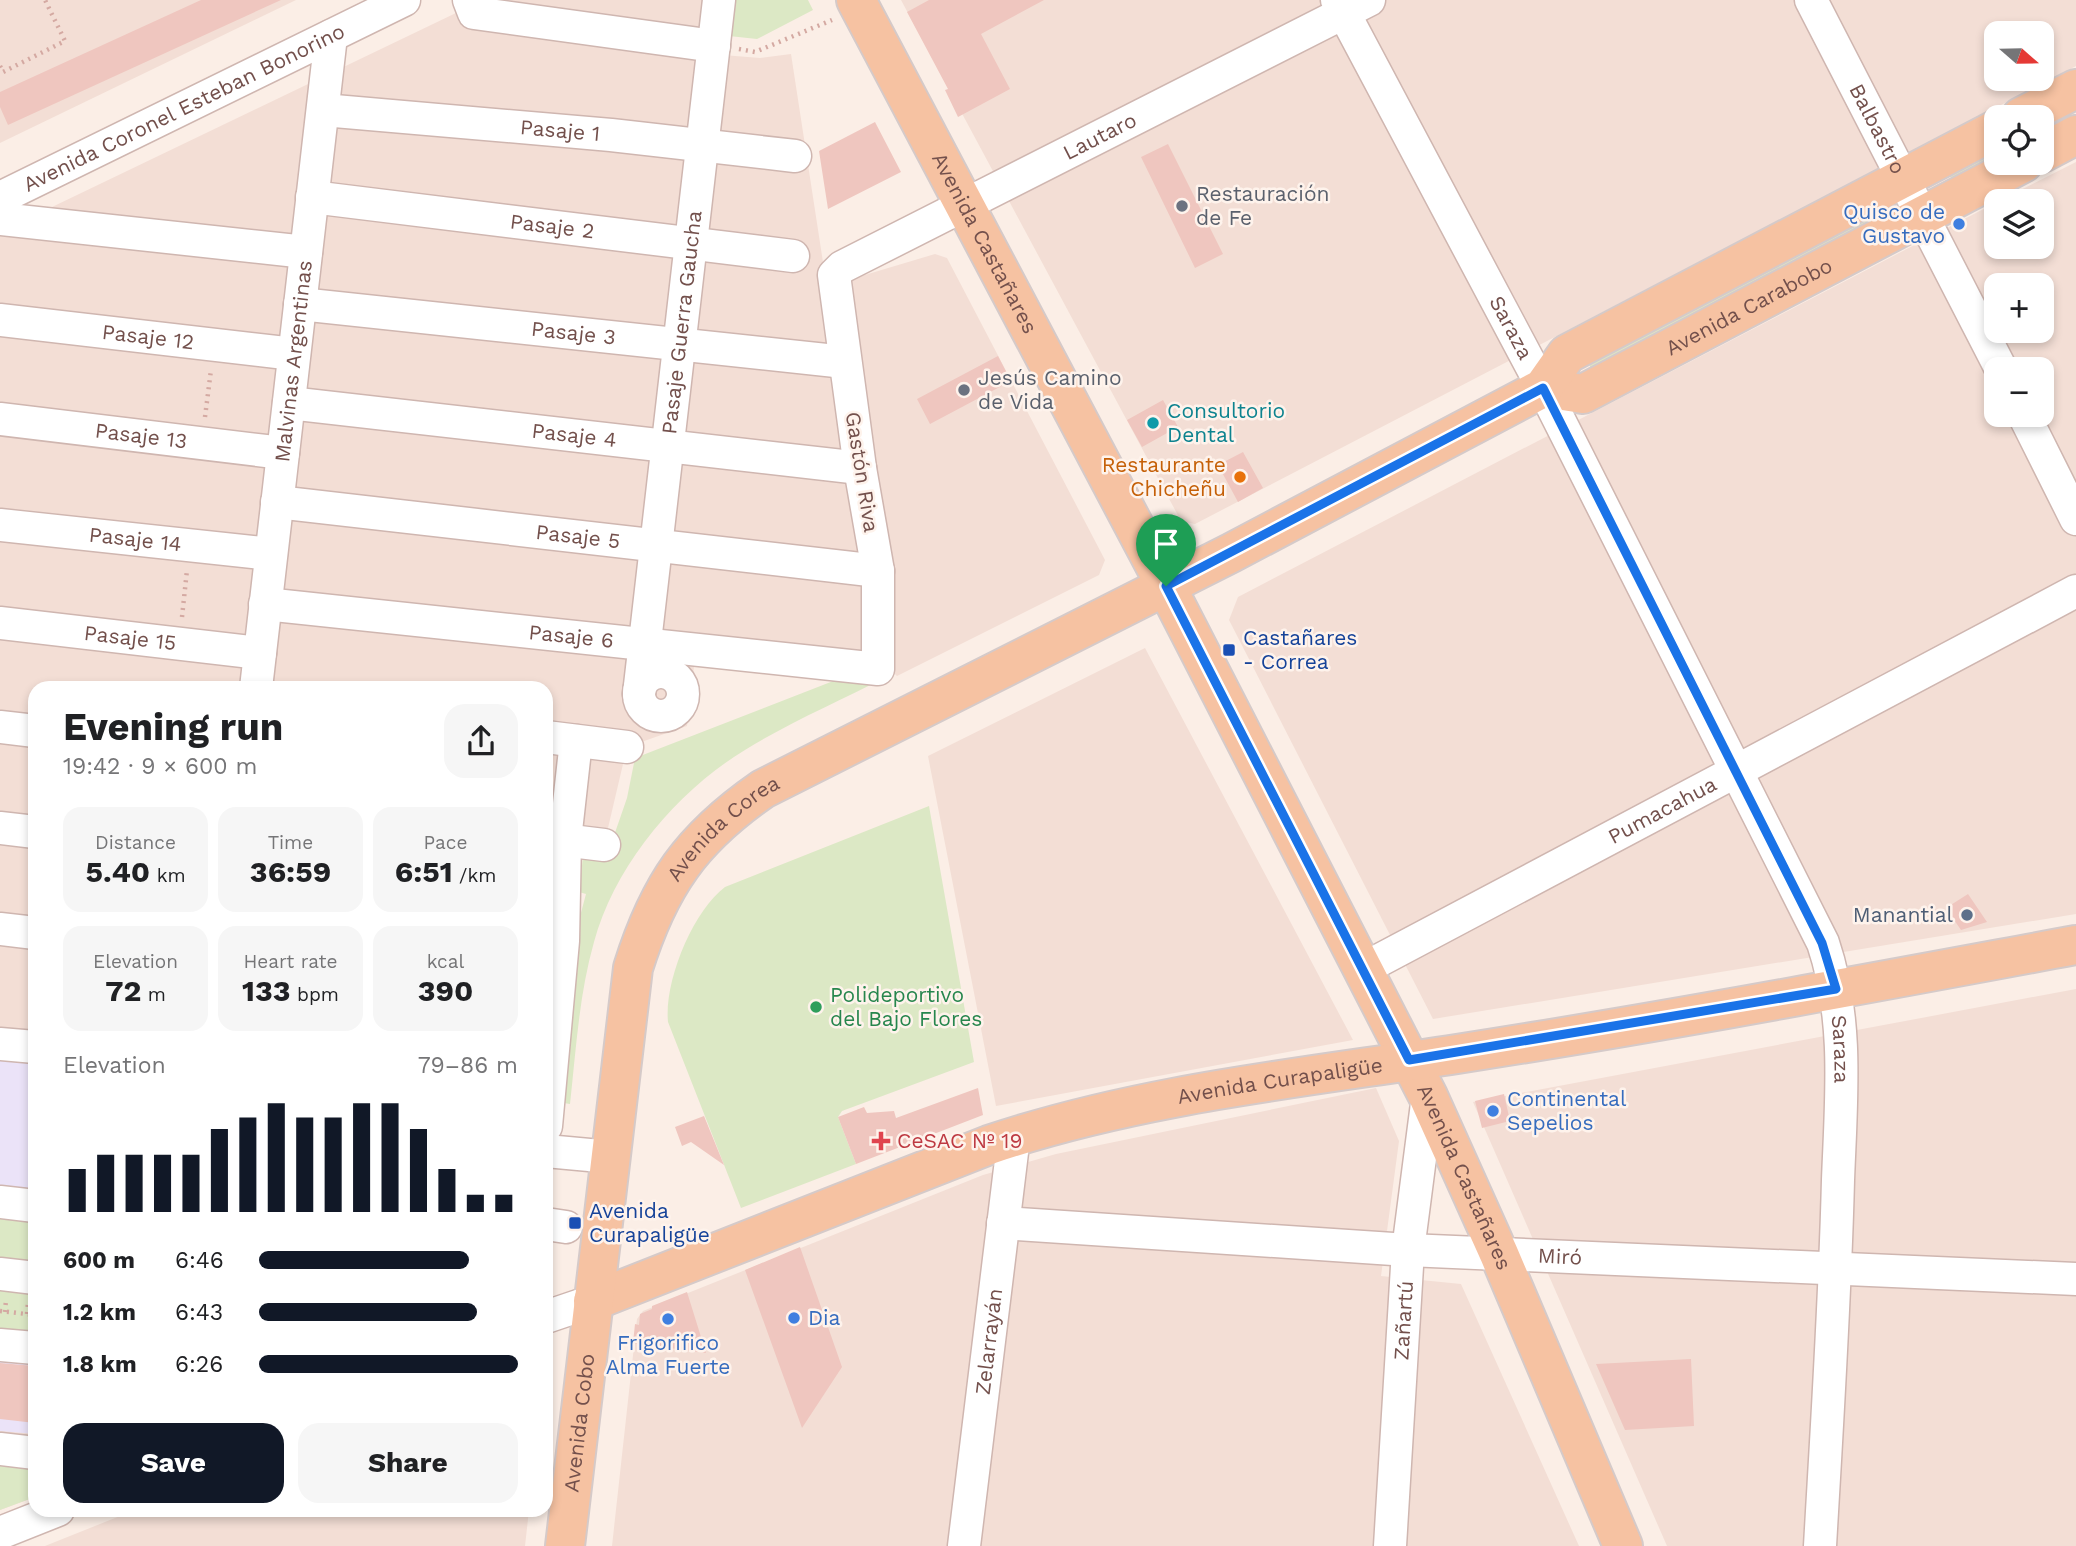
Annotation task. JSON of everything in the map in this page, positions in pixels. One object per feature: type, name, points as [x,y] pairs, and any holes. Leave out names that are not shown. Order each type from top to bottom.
[{"type":"main road","name":"Avenida Castañares","points":[[858,4],[1166,586],[1428,1096],[1500,1255],[1623,1546]]},
{"type":"main road","points":[[2045,105],[2076,89]]},
{"type":"main road","points":[[2054,147],[2076,135]]},
{"type":"main road","name":"Avenida Carabobo","points":[[1166,586],[1543,388],[1567,354],[1984,136]]},
{"type":"main road","name":"Avenida Carabobo","points":[[1543,388],[1583,394],[2000,175]]},
{"type":"main road","name":"Avenida Corea","points":[[593,1301],[633,968],[664,888],[702,840],[734,809],[763,789],[1166,586]]},
{"type":"main road","name":"Avenida Curapaligüe","points":[[593,1301],[1014,1136],[1213,1090],[1836,989],[2076,946]]},
{"type":"main road","name":"Avenida Cobo","points":[[565,1546],[593,1301]]},
{"type":"street","name":"Avenida Coronel Esteban Bonorino","points":[[0,198],[404,0]]},
{"type":"street","points":[[469,0],[474,13],[714,46]]},
{"type":"street","name":"Pasaje Guerra Gaucha","points":[[645,644],[681,683],[684,698],[671,715],[663,717],[649,713],[640,702],[639,694],[719,0]]},
{"type":"street","name":"Balbastro","points":[[1811,0],[1995,357]]},
{"type":"street","name":"Lautaro","points":[[834,275],[842,267],[964,207],[1350,5]]},
{"type":"street","name":"Saraza","points":[[1350,5],[1822,943],[1836,989],[1842,1051],[1836,1267],[1819,1546]]},
{"type":"street","name":"Malvinas Argentinas","points":[[257,681],[331,36]]},
{"type":"street","name":"Pasaje 1","points":[[323,110],[795,156]]},
{"type":"street","name":"Pasaje 2","points":[[312,197],[793,256]]},
{"type":"street","points":[[0,219],[306,252]]},
{"type":"street","name":"Gastón Riva","points":[[834,275],[860,468],[878,570],[878,669]]},
{"type":"street","name":"Pasaje 3","points":[[300,304],[845,362]]},
{"type":"street","name":"Pasaje 12","points":[[0,320],[294,354]]},
{"type":"street","name":"Pasaje 4","points":[[289,403],[860,468]]},
{"type":"street","name":"Pasaje 13","points":[[0,419],[283,453]]},
{"type":"street","points":[[2030,427],[2076,519]]},
{"type":"street","name":"Pasaje 5","points":[[277,502],[878,570]]},
{"type":"street","name":"Pasaje 14","points":[[0,524],[271,554]]},
{"type":"street","name":"Pumacahua","points":[[1361,970],[2076,591]]},
{"type":"street","name":"Pasaje 6","points":[[265,604],[878,669]]},
{"type":"street","name":"Pasaje 15","points":[[0,623],[260,653]]},
{"type":"street","points":[[0,727],[28,730]]},
{"type":"street","points":[[553,979],[561,739],[627,747]]},
{"type":"street","points":[[0,828],[28,831]]},
{"type":"street","points":[[556,839],[604,845]]},
{"type":"street","points":[[0,929],[28,932]]},
{"type":"street","points":[[0,1044],[28,1046]]},
{"type":"street","name":"Zañartú","points":[[1390,1546],[1408,1250],[1428,1096]]},
{"type":"street","name":"Zelarrayán","points":[[964,1546],[1014,1136]]},
{"type":"street","points":[[553,1152],[611,1157]]},
{"type":"street","points":[[0,1202],[28,1205]]},
{"type":"street","name":"Miró","points":[[1003,1223],[1500,1255],[2076,1279]]},
{"type":"street","points":[[0,1274],[28,1277]]},
{"type":"street","points":[[553,1315],[593,1301]]},
{"type":"street","points":[[0,1345],[28,1347]]},
{"type":"street","points":[[0,1449],[28,1452]]},
{"type":"street","points":[[0,1533],[40,1517]]},
{"type":"street","points":[[0,1541],[2,1546]]},
{"type":"path","points":[[0,66],[3,72],[65,41],[45,0]]},
{"type":"path","points":[[714,46],[755,51],[858,4]]},
{"type":"path","points":[[202,444],[214,345]]},
{"type":"path","points":[[178,643],[190,545]]},
{"type":"path","points":[[0,1311],[28,1314]]},
{"type":"shaded area","points":[[0,0],[296,0],[0,143]]},
{"type":"shaded area","points":[[483,0],[704,0],[698,53],[760,58],[791,54],[878,620],[872,667],[695,658],[687,726],[627,747],[604,845],[566,840],[553,961],[553,681],[28,681],[28,1500],[0,1510],[0,232]]},
{"type":"shaded area","points":[[901,0],[2076,0],[2076,66],[2054,77],[2054,21],[1984,21],[1984,91],[2028,91],[2001,105],[1984,105],[1984,114],[1195,524],[1181,521]]},
{"type":"shaded area","points":[[2076,162],[2076,914],[1433,1019],[1229,620],[1238,597],[1984,209],[1984,259],[2054,259],[2054,189],[2023,189]]},
{"type":"shaded area","points":[[935,254],[947,258],[1105,560],[1099,575],[897,676],[885,664],[838,283]]},
{"type":"shaded area","points":[[1145,648],[1353,1040],[996,1106],[928,756]]},
{"type":"shaded area","points":[[2076,989],[2076,1546],[1667,1546],[1473,1102]]},
{"type":"shaded area","points":[[0,1059],[28,1062],[28,1194],[0,1191]]},
{"type":"shaded area","points":[[1376,1088],[1399,1141],[1381,1276],[1461,1284],[1579,1546],[612,1546],[637,1319],[643,1311],[983,1175],[1056,1154]]},
{"type":"shaded area","points":[[0,1356],[28,1359],[28,1433],[0,1431]]},
{"type":"shaded area","points":[[118,1517],[528,1517],[525,1546],[45,1546]]},
{"type":"green space","points":[[732,0],[808,0],[813,10],[757,39],[729,36]]},
{"type":"green space","points":[[1984,150],[1984,171],[1961,186],[1949,176]]},
{"type":"green space","points":[[1885,207],[1885,217],[1600,373],[1590,367],[1589,356]]},
{"type":"green space","points":[[886,677],[745,750],[696,786],[652,832],[617,885],[604,913],[585,982],[570,1104],[557,1102],[574,939],[586,894],[579,892],[584,848],[609,850],[627,798],[635,758],[841,678]]},
{"type":"green space","name":"Polideportivo del Bajo Flores","points":[[929,806],[974,1062],[842,1111],[838,1117],[856,1164],[741,1208],[668,1022],[671,987],[683,948],[702,912],[725,887]]},
{"type":"green space","points":[[0,1191],[28,1194],[28,1340],[0,1337]]},
{"type":"green space","points":[[0,1466],[28,1469],[28,1500],[0,1510]]},
{"type":"building","points":[[201,0],[281,0],[8,125],[0,107],[0,92]]},
{"type":"building","points":[[929,0],[1044,0],[981,34],[1010,89],[958,117],[945,90],[948,89],[907,12]]},
{"type":"building","points":[[875,122],[901,172],[828,209],[819,151]]},
{"type":"building","name":"Restauración de Fe","points":[[1168,144],[1223,254],[1195,268],[1141,157]]},
{"type":"building","name":"Jesús Camino de Vida","points":[[998,356],[1011,381],[930,424],[917,399]]},
{"type":"building","name":"Consultorio Dental","points":[[1163,400],[1178,427],[1142,447],[1127,420]]},
{"type":"building","name":"Restaurante Chicheñu","points":[[1243,452],[1263,488],[1238,502],[1218,465]]},
{"type":"building","name":"Manantial","points":[[1968,894],[1987,922],[1961,930],[1946,908]]},
{"type":"building","name":"CeSAC Nº 19","points":[[978,1088],[983,1115],[856,1164],[838,1117],[864,1107],[867,1113],[894,1111],[896,1118]]},
{"type":"building","name":"Continental Sepelios","points":[[1504,1094],[1510,1121],[1482,1128],[1475,1101]]},
{"type":"building","points":[[704,1116],[724,1165],[691,1142],[682,1146],[675,1127]]},
{"type":"building","name":"Dia","points":[[800,1247],[842,1367],[802,1428],[745,1270]]},
{"type":"building","name":"Frigorifico Alma Fuerte","points":[[687,1292],[706,1353],[633,1343],[635,1324],[639,1325],[640,1314],[652,1309],[652,1306]]},
{"type":"building","points":[[1691,1359],[1694,1426],[1625,1430],[1596,1364]]},
{"type":"building","points":[[0,1363],[28,1365],[28,1422],[0,1419]]},
{"type":"place","name":"Restauración de Fe","points":[[1182,206]]},
{"type":"place","name":"Quisco de Gustavo","points":[[1959,224]]},
{"type":"place","name":"Jesús Camino de Vida","points":[[964,390]]},
{"type":"place","name":"Consultorio Dental","points":[[1153,423]]},
{"type":"place","name":"Restaurante Chicheñu","points":[[1240,477]]},
{"type":"place","name":"Castañares - Correa","points":[[1229,650]]},
{"type":"place","name":"Manantial","points":[[1967,915]]},
{"type":"place","name":"Polideportivo del Bajo Flores","points":[[816,1007]]},
{"type":"place","name":"Continental Sepelios","points":[[1493,1111]]},
{"type":"place","name":"CeSAC Nº 19","points":[[881,1141]]},
{"type":"place","name":"Avenida Curapaligüe","points":[[575,1223]]},
{"type":"place","name":"Dia","points":[[794,1318]]},
{"type":"place","name":"Frigorifico Alma Fuerte","points":[[668,1319]]},
{"type":"route","points":[[1543,388],[1822,943],[1836,989],[1409,1060],[1166,586],[1543,388]]}]
